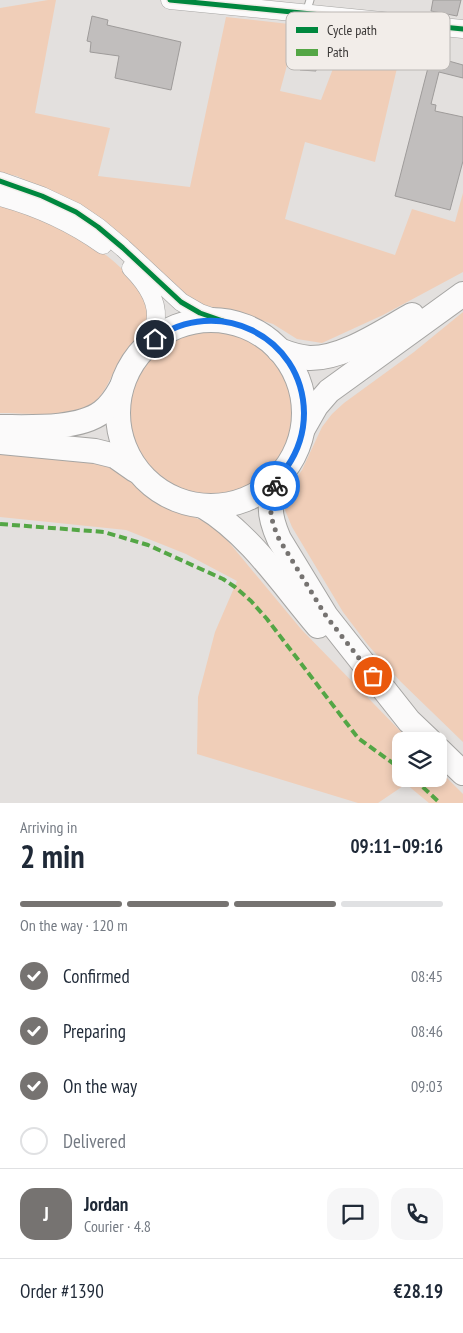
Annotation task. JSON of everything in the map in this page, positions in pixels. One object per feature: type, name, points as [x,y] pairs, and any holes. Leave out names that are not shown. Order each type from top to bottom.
[{"type":"highway","points":[[279,350],[299,357],[311,358],[334,354],[380,333],[463,286]]},
{"type":"highway","points":[[302,431],[311,414],[329,391],[463,294]]},
{"type":"highway","points":[[0,427],[58,425],[89,419],[112,403],[131,366],[144,349],[161,335],[180,326],[201,321],[223,321],[237,324],[257,332],[279,350],[290,364],[300,388],[304,414],[302,431],[296,452],[278,477],[259,493],[244,500],[220,506],[189,504],[169,497],[151,485],[122,460],[106,453],[0,442]]},
{"type":"highway","points":[[122,386],[118,408],[119,429],[125,450],[140,475]]},
{"type":"highway","points":[[278,477],[271,498],[270,509],[274,528],[279,539],[326,616],[409,721]]},
{"type":"highway","points":[[204,506],[223,519],[243,537],[361,676],[386,702],[421,732]]},
{"type":"highway","points":[[447,758],[463,773]]},
{"type":"street","points":[[170,0],[308,7],[343,12]]},
{"type":"street","points":[[450,27],[463,29]]},
{"type":"street","points":[[0,180],[42,196],[76,212],[123,248],[186,306],[200,314],[223,321]]},
{"type":"street","points":[[0,197],[32,207],[67,223],[104,246],[133,270],[149,292],[156,315],[153,332],[144,349]]},
{"type":"shaded area","points":[[56,0],[35,113],[110,128],[98,176],[190,187],[226,17],[286,24],[286,69],[280,91],[321,100],[332,70],[397,70],[375,162],[305,142],[285,219],[395,255],[412,209],[455,222],[463,193],[463,272],[383,315],[322,343],[297,339],[273,324],[231,311],[193,303],[84,211],[17,176],[0,173],[0,8]]},
{"type":"shaded area","points":[[0,205],[57,226],[93,246],[125,272],[138,287],[147,303],[149,314],[146,327],[121,358],[101,395],[93,403],[82,409],[54,414],[0,413]]},
{"type":"shaded area","points":[[463,312],[463,742],[400,681],[368,645],[343,612],[292,527],[285,510],[285,503],[288,491],[302,470],[322,427],[332,414]]},
{"type":"shaded area","points":[[212,331],[236,335],[251,341],[276,362],[285,375],[291,390],[295,414],[291,438],[285,453],[264,478],[251,487],[236,493],[212,497],[188,493],[173,487],[148,466],[139,453],[133,438],[129,414],[133,390],[139,375],[160,350],[173,341],[188,335]]},
{"type":"shaded area","points":[[0,453],[111,465],[126,471],[135,486],[155,501],[208,523],[227,540],[301,629],[401,732],[392,732],[392,787],[402,787],[378,803],[358,803],[197,754],[198,697],[215,632],[237,581],[186,554],[126,530],[0,517]]},
{"type":"shaded area","points":[[447,778],[463,794],[463,803],[429,803],[410,787],[447,787]]},
{"type":"building","points":[[433,0],[461,0],[457,16],[450,15],[450,12],[431,11]]},
{"type":"building","points":[[92,16],[108,20],[107,25],[181,42],[171,90],[115,78],[119,56],[90,52],[91,42],[87,41]]},
{"type":"building","points":[[450,61],[463,65],[463,78],[439,72],[431,104],[436,105],[435,111],[463,117],[463,161],[450,210],[395,196],[427,70],[450,70]]},
{"type":"marked path","points":[[0,524],[104,532],[148,545],[223,579],[251,601],[267,619],[358,738],[392,763]]},
{"type":"marked path","points":[[423,787],[440,803]]},
{"type":"cycle path","points":[[170,0],[291,12]]},
{"type":"cycle path","points":[[450,28],[463,29]]},
{"type":"cycle path","points":[[0,181],[42,196],[76,212],[123,248],[181,302],[200,313],[223,321]]},
{"type":"way so far","points":[[275,486],[270,509],[274,528],[279,539],[326,616],[373,676]]},
{"type":"route","points":[[155,339],[174,328],[187,324],[208,320],[223,321],[244,326],[257,332],[274,345],[285,357],[298,380],[304,405],[304,422],[296,452],[288,466],[278,477],[275,486]]}]
